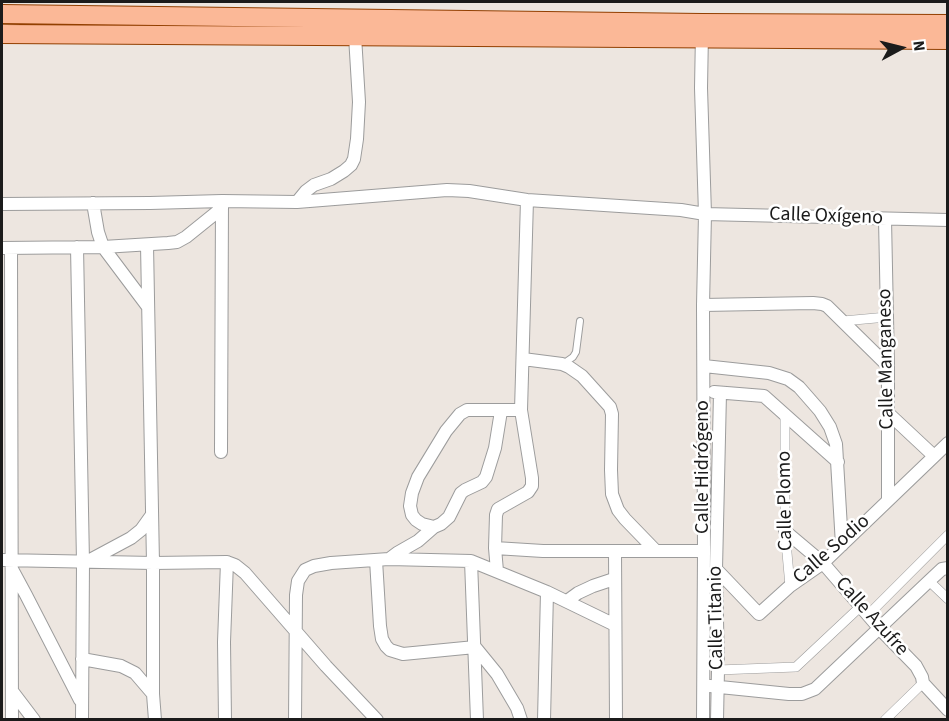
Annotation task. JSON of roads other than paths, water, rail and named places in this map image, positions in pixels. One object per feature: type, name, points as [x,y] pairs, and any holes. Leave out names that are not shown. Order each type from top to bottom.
[{"type":"main road","points":[[948,24],[702,31],[355,36],[6,34],[6,14],[702,31],[948,40]]},
{"type":"street","name":"Calle Hidrógeno","points":[[702,31],[701,88],[705,214],[703,720]]},
{"type":"street","points":[[297,202],[314,185],[344,171],[354,159],[359,102],[355,36]]},
{"type":"street","name":"Calle Oxígeno","points":[[2,204],[222,205],[297,202],[447,190],[527,200],[681,210],[705,214],[948,220]]},
{"type":"street","points":[[497,571],[495,548],[498,509],[528,492],[532,486],[521,410],[527,200]]},
{"type":"street","points":[[93,203],[103,247],[148,307]]},
{"type":"street","points":[[12,720],[8,563],[11,414],[6,248],[103,247],[177,242],[198,228],[222,205]]},
{"type":"street","points":[[221,452],[222,205]]},
{"type":"street","name":"Calle Manganeso","points":[[885,219],[888,500]]},
{"type":"street","points":[[147,245],[155,720]]},
{"type":"street","points":[[78,247],[86,561],[82,720]]},
{"type":"street","points":[[703,305],[822,304],[843,321],[888,366]]},
{"type":"street","points":[[843,321],[887,317]]},
{"type":"street","points":[[523,359],[562,364],[576,371],[610,407],[612,414],[612,494],[618,510],[656,551]]},
{"type":"street","points":[[704,366],[769,373],[788,379],[799,387],[820,411],[830,427],[836,444],[842,544]]},
{"type":"street","points":[[704,390],[764,396],[838,462]]},
{"type":"street","name":"Calle Titanio","points":[[717,720],[716,569],[720,393]]},
{"type":"street","points":[[2,399],[11,414]]},
{"type":"street","points":[[434,527],[416,520],[410,506],[418,477],[446,431],[459,414],[467,410],[521,410]]},
{"type":"street","points":[[389,560],[441,524],[449,517],[461,494],[482,482],[486,477],[495,448],[501,411]]},
{"type":"street","points":[[888,413],[934,456]]},
{"type":"street","name":"Calle Plomo","points":[[785,415],[785,531],[790,586]]},
{"type":"street","name":"Calle Sodio","points":[[716,569],[759,614],[790,586],[822,563],[948,442]]},
{"type":"street","points":[[86,561],[131,538],[141,530],[151,516]]},
{"type":"street","name":"Calle Azufre","points":[[785,531],[822,563],[916,666],[923,683],[948,710]]},
{"type":"street","points":[[718,670],[796,668],[864,611],[948,535]]},
{"type":"street","points":[[495,548],[543,551],[704,551]]},
{"type":"street","points":[[615,551],[616,720]]},
{"type":"street","points":[[376,560],[382,639],[390,650],[403,654],[475,647]]},
{"type":"street","points":[[295,720],[296,595],[298,581],[305,570],[314,566],[376,560],[471,561],[547,592],[615,625]]},
{"type":"street","points":[[471,561],[477,720]]},
{"type":"street","points":[[8,563],[227,562],[235,565],[245,573],[326,666],[377,720]]},
{"type":"street","points":[[225,720],[224,654],[227,562]]},
{"type":"street","points":[[8,563],[81,702]]},
{"type":"street","points":[[704,685],[718,693],[802,694],[815,689],[929,581],[945,569]]},
{"type":"street","points":[[567,601],[578,593],[614,579]]},
{"type":"street","points":[[929,581],[948,599]]},
{"type":"street","points":[[544,720],[547,592]]},
{"type":"street","points":[[475,647],[497,674],[517,708],[520,720]]},
{"type":"street","points":[[82,659],[121,666],[135,673],[153,694]]},
{"type":"street","points":[[885,720],[923,683]]},
{"type":"street","points":[[12,691],[34,720]]},
{"type":"lane","points":[[562,364],[573,357],[576,352],[580,321]]}]
